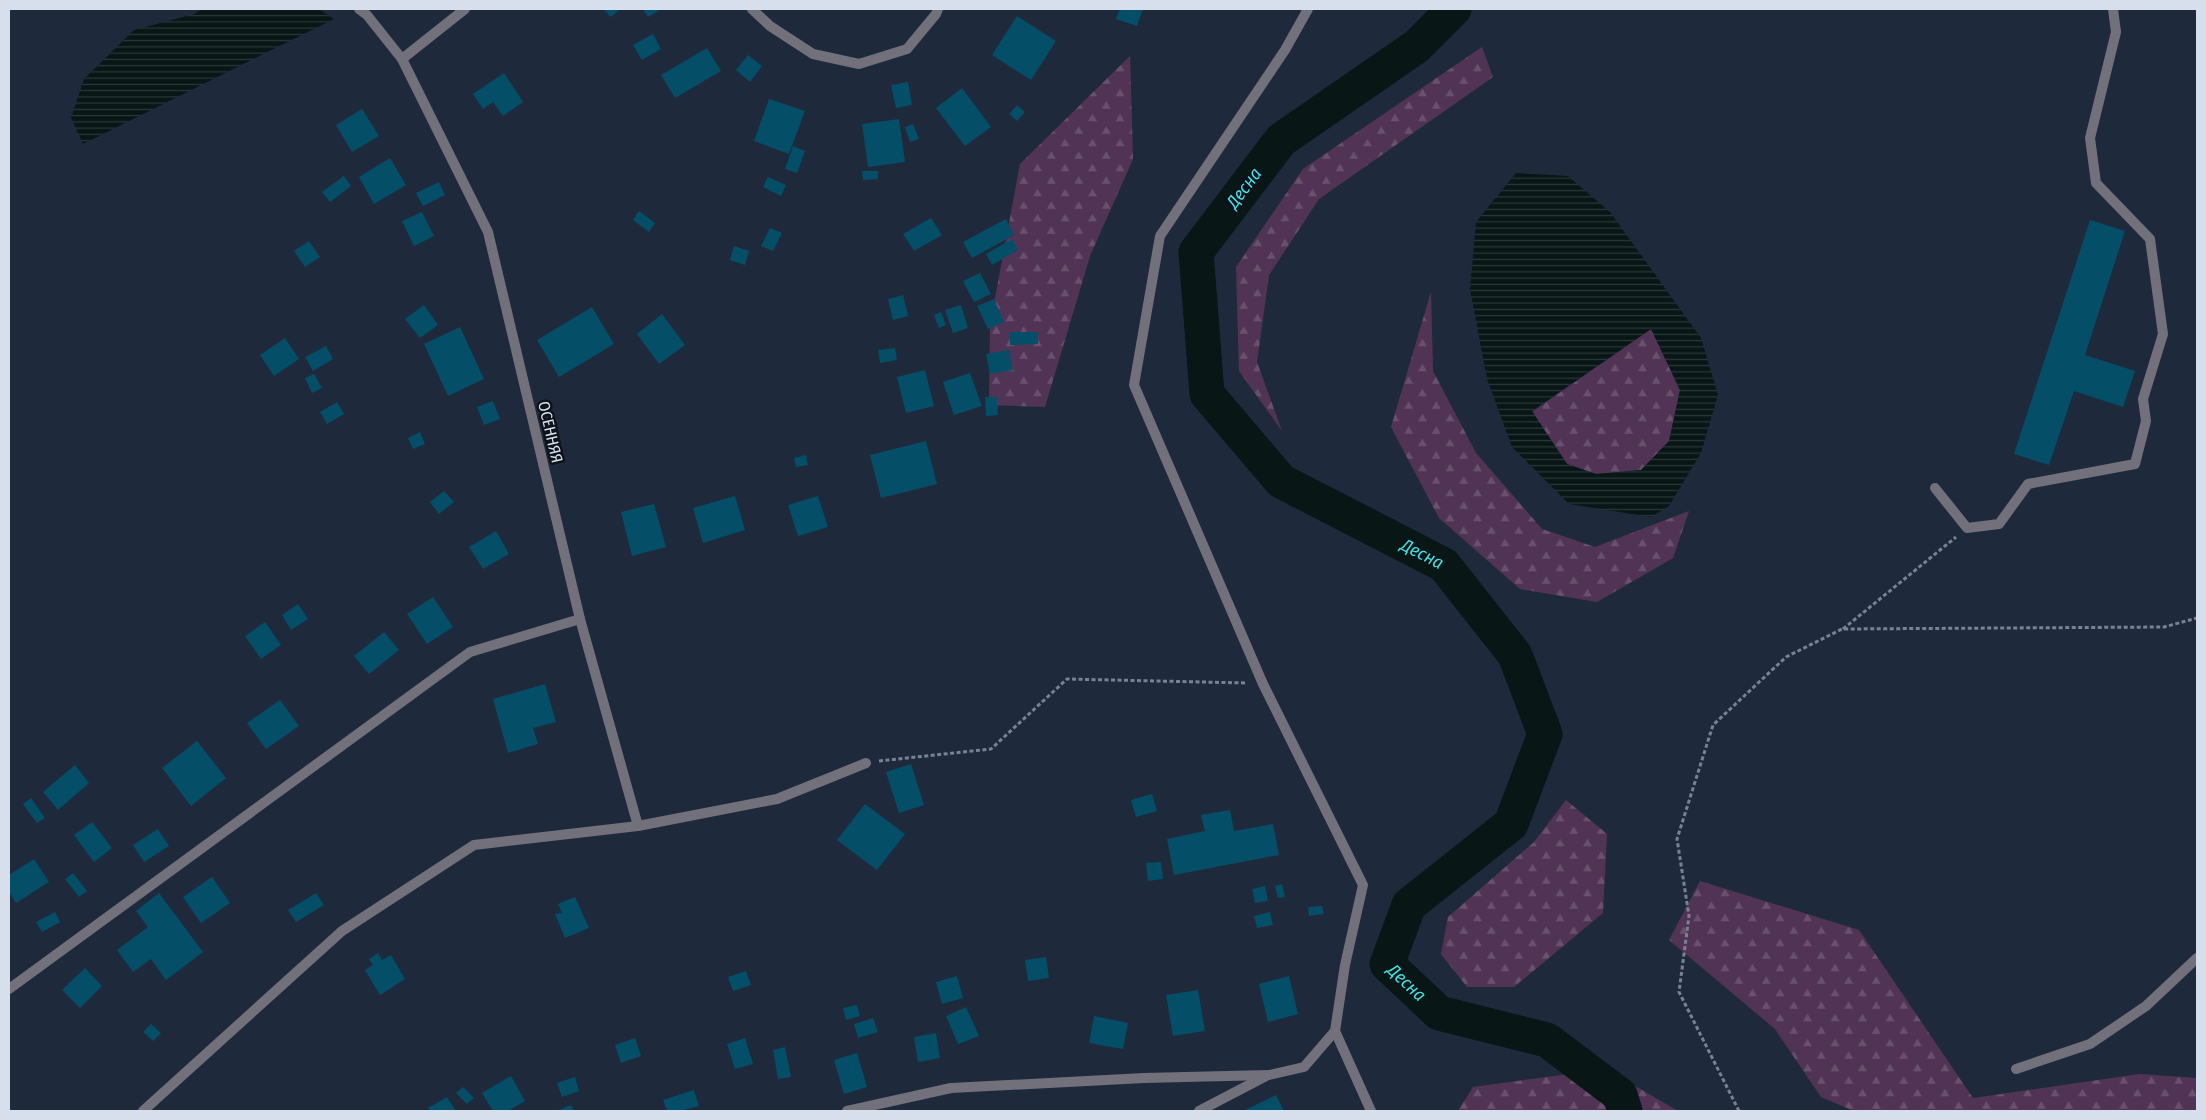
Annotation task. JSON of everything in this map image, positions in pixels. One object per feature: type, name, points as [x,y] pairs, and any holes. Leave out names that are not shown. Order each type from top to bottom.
[{"type":"street","name":"ОСЕННЯЯ","points":[[359,9],[368,15],[402,59],[488,232],[580,619],[638,826]]},
{"type":"street","points":[[402,59],[464,9]]},
{"type":"street","points":[[752,9],[770,26],[813,54],[860,64],[907,48],[936,14],[938,9]]},
{"type":"street","points":[[1308,9],[1285,50],[1160,236],[1134,385],[1263,684],[1363,885],[1345,965],[1336,1031],[1371,1111]]},
{"type":"street","points":[[1935,488],[1967,528],[1999,524],[2028,484],[2135,464],[2146,421],[2143,399],[2163,334],[2150,239],[2096,183],[2090,138],[2116,32],[2113,9]]},
{"type":"street","points":[[9,990],[470,652],[580,619]]},
{"type":"street","points":[[143,1111],[342,931],[474,845],[638,826],[777,800],[866,763]]},
{"type":"street","points":[[2016,1069],[2090,1044],[2146,1006],[2197,958]]},
{"type":"street","points":[[847,1111],[951,1088],[1144,1078],[1269,1075],[1304,1067],[1336,1031]]},
{"type":"street","points":[[1199,1111],[1269,1075]]},
{"type":"path","points":[[1739,1111],[1680,992],[1689,916],[1676,839],[1713,725],[1786,658],[1842,629],[1967,528]]},
{"type":"path","points":[[1842,629],[2164,627],[2197,618]]},
{"type":"path","points":[[866,763],[991,749],[1068,679],[1263,684]]},
{"type":"green space","points":[[1482,47],[1493,77],[1319,199],[1269,275],[1257,362],[1282,431],[1239,371],[1236,267],[1303,169]]},
{"type":"green space","points":[[1130,56],[1133,159],[1090,256],[1045,407],[989,405],[990,325],[1020,164]]},
{"type":"green space","points":[[1431,292],[1433,371],[1476,453],[1542,529],[1595,547],[1689,511],[1673,558],[1597,602],[1520,589],[1439,518],[1391,427]]},
{"type":"green space","points":[[1651,329],[1680,390],[1669,441],[1641,470],[1596,474],[1567,464],[1532,412]]},
{"type":"green space","points":[[1566,800],[1607,834],[1603,913],[1514,987],[1467,987],[1441,954],[1448,917],[1534,842]]},
{"type":"green space","points":[[1700,881],[1859,930],[1973,1098],[2140,1074],[2197,1078],[2197,1111],[1854,1111],[1821,1097],[1775,1029],[1669,940]]},
{"type":"green space","points":[[1606,1069],[1678,1111],[1458,1111],[1473,1087]]},
{"type":"shaded area","points":[[202,9],[319,9],[334,19],[83,144],[71,118],[84,79],[134,30],[194,14]]},
{"type":"shaded area","points":[[1516,173],[1568,176],[1610,212],[1701,338],[1718,395],[1701,453],[1669,506],[1651,517],[1569,504],[1512,447],[1487,379],[1470,289],[1476,222]],"holes":[[[1651,329],[1680,390],[1669,441],[1641,470],[1596,474],[1567,464],[1532,411]]]},
{"type":"building","points":[[603,9],[620,9],[611,17]]},
{"type":"building","points":[[643,9],[661,9],[648,17]]},
{"type":"building","points":[[1120,9],[1143,9],[1137,26],[1116,19]]},
{"type":"building","points":[[1017,16],[1056,41],[1031,80],[992,55]]},
{"type":"building","points":[[653,34],[661,49],[642,60],[633,45]]},
{"type":"building","points":[[707,48],[721,71],[675,98],[661,75]]},
{"type":"building","points":[[748,55],[762,66],[750,82],[736,70]]},
{"type":"building","points":[[504,73],[523,102],[503,116],[493,102],[483,109],[473,94]]},
{"type":"building","points":[[908,82],[912,105],[896,108],[891,85]]},
{"type":"building","points":[[962,88],[991,127],[965,146],[936,108]]},
{"type":"building","points":[[769,99],[805,111],[789,154],[754,141]]},
{"type":"building","points":[[1017,105],[1025,112],[1017,121],[1009,114]]},
{"type":"building","points":[[362,109],[379,136],[352,152],[336,125]]},
{"type":"building","points":[[899,119],[905,162],[868,167],[862,124]]},
{"type":"building","points":[[913,124],[919,139],[910,142],[905,127]]},
{"type":"building","points":[[793,146],[805,151],[797,173],[785,169]]},
{"type":"building","points":[[390,158],[406,185],[374,204],[359,177]]},
{"type":"building","points":[[862,171],[878,171],[878,179],[863,180]]},
{"type":"building","points":[[344,176],[351,186],[330,202],[322,192]]},
{"type":"building","points":[[768,177],[786,185],[781,196],[763,187]]},
{"type":"building","points":[[439,182],[445,195],[423,206],[416,193]]},
{"type":"building","points":[[639,211],[655,223],[649,232],[633,220]]},
{"type":"building","points":[[422,212],[434,236],[414,246],[402,221]]},
{"type":"building","points":[[931,218],[942,235],[914,251],[903,234]]},
{"type":"building","points":[[1006,219],[1014,235],[972,258],[963,242]]},
{"type":"building","points":[[2090,220],[2125,231],[2085,355],[2135,371],[2123,407],[2074,391],[2049,465],[2014,454]]},
{"type":"building","points":[[770,228],[782,233],[773,251],[761,246]]},
{"type":"building","points":[[1012,239],[1018,250],[992,265],[986,254]]},
{"type":"building","points":[[309,241],[320,257],[305,267],[294,251]]},
{"type":"building","points":[[734,246],[749,251],[745,265],[730,260]]},
{"type":"building","points":[[980,273],[991,294],[974,302],[963,281]]},
{"type":"building","points":[[903,295],[908,316],[893,320],[888,299]]},
{"type":"building","points":[[994,299],[1004,322],[988,329],[977,306]]},
{"type":"building","points":[[424,305],[438,325],[420,338],[405,319]]},
{"type":"building","points":[[961,305],[968,328],[953,333],[945,310]]},
{"type":"building","points":[[592,307],[614,344],[559,377],[537,340]]},
{"type":"building","points":[[941,312],[946,325],[939,328],[934,315]]},
{"type":"building","points":[[662,314],[685,345],[659,364],[637,334]]},
{"type":"building","points":[[460,327],[484,379],[448,396],[424,344]]},
{"type":"building","points":[[1010,332],[1038,332],[1038,344],[1010,345]]},
{"type":"building","points":[[285,338],[299,359],[274,376],[260,355]]},
{"type":"building","points":[[326,346],[333,359],[313,371],[305,357]]},
{"type":"building","points":[[895,348],[897,360],[880,363],[878,350]]},
{"type":"building","points":[[1009,350],[1013,370],[990,374],[986,354]]},
{"type":"building","points":[[925,370],[934,406],[906,413],[897,377]]},
{"type":"building","points":[[970,373],[982,406],[954,415],[943,382]]},
{"type":"building","points":[[314,374],[322,388],[312,393],[305,378]]},
{"type":"building","points":[[985,397],[997,397],[998,415],[986,416]]},
{"type":"building","points":[[493,401],[500,419],[484,425],[477,407]]},
{"type":"building","points":[[337,402],[344,414],[327,424],[320,412]]},
{"type":"building","points":[[420,432],[425,444],[413,449],[408,438]]},
{"type":"building","points":[[926,441],[937,484],[881,498],[870,455]]},
{"type":"building","points":[[806,455],[808,465],[796,467],[794,458]]},
{"type":"building","points":[[444,491],[454,502],[439,514],[430,502]]},
{"type":"building","points":[[735,496],[745,530],[703,543],[693,508]]},
{"type":"building","points":[[818,496],[828,527],[798,536],[788,505]]},
{"type":"building","points":[[654,504],[666,547],[632,556],[621,512]]},
{"type":"building","points":[[496,531],[509,554],[483,569],[469,547]]},
{"type":"building","points":[[433,597],[453,627],[427,644],[407,614]]},
{"type":"building","points":[[298,604],[308,619],[291,630],[282,615]]},
{"type":"building","points":[[265,622],[281,645],[261,659],[245,636]]},
{"type":"building","points":[[384,632],[399,650],[369,674],[354,656]]},
{"type":"building","points":[[545,684],[556,722],[533,728],[538,744],[508,753],[493,699]]},
{"type":"building","points":[[280,700],[299,726],[266,749],[247,723]]},
{"type":"building","points":[[197,741],[226,778],[191,806],[162,768]]},
{"type":"building","points":[[911,764],[924,805],[899,813],[886,772]]},
{"type":"building","points":[[75,765],[89,783],[58,810],[43,792]]},
{"type":"building","points":[[1152,794],[1157,811],[1136,817],[1131,800]]},
{"type":"building","points":[[31,798],[45,818],[37,823],[23,804]]},
{"type":"building","points":[[865,804],[905,834],[877,870],[837,840]]},
{"type":"building","points":[[1230,810],[1234,831],[1273,824],[1279,855],[1174,875],[1167,839],[1205,831],[1201,815]]},
{"type":"building","points":[[92,822],[112,848],[94,862],[74,835]]},
{"type":"building","points":[[158,829],[169,846],[144,862],[133,845]]},
{"type":"building","points":[[34,859],[49,882],[16,903],[9,892],[9,875]]},
{"type":"building","points":[[1161,862],[1163,879],[1148,881],[1146,863]]},
{"type":"building","points":[[73,873],[87,891],[79,897],[65,879]]},
{"type":"building","points":[[212,877],[230,903],[201,923],[183,897]]},
{"type":"building","points":[[1282,884],[1285,897],[1278,898],[1275,886]]},
{"type":"building","points":[[1265,886],[1268,901],[1255,903],[1252,889]]},
{"type":"building","points":[[159,893],[203,952],[166,980],[151,959],[133,972],[117,950],[148,927],[136,911]]},
{"type":"building","points":[[316,893],[324,905],[296,922],[288,910]]},
{"type":"building","points":[[575,897],[589,928],[565,938],[555,914],[562,913],[558,904]]},
{"type":"building","points":[[1322,906],[1324,914],[1309,916],[1308,907]]},
{"type":"building","points":[[55,912],[60,922],[42,932],[36,922]]},
{"type":"building","points":[[1270,912],[1273,925],[1257,928],[1254,916]]},
{"type":"building","points":[[378,953],[382,960],[391,955],[405,979],[380,995],[365,970],[373,965],[369,959]]},
{"type":"building","points":[[1046,957],[1049,978],[1028,981],[1025,960]]},
{"type":"building","points":[[85,968],[102,986],[80,1008],[62,990]]},
{"type":"building","points":[[746,971],[751,985],[733,991],[728,977]]},
{"type":"building","points":[[957,976],[963,998],[942,1004],[936,982]]},
{"type":"building","points":[[1289,976],[1298,1014],[1268,1022],[1259,984]]},
{"type":"building","points":[[1198,990],[1205,1031],[1173,1036],[1166,995]]},
{"type":"building","points":[[857,1005],[860,1016],[846,1020],[843,1008]]},
{"type":"building","points":[[966,1007],[979,1036],[958,1044],[946,1016]]},
{"type":"building","points":[[1094,1016],[1128,1023],[1123,1049],[1089,1043]]},
{"type":"building","points":[[873,1018],[878,1032],[858,1038],[854,1024]]},
{"type":"building","points":[[151,1024],[161,1033],[153,1041],[143,1032]]},
{"type":"building","points":[[936,1033],[940,1058],[918,1062],[914,1037]]},
{"type":"building","points":[[635,1038],[641,1056],[621,1063],[615,1045]]},
{"type":"building","points":[[745,1038],[753,1064],[735,1069],[727,1044]]},
{"type":"building","points":[[785,1047],[791,1077],[778,1079],[773,1050]]},
{"type":"building","points":[[857,1053],[867,1087],[844,1094],[834,1060]]},
{"type":"building","points":[[511,1076],[525,1101],[508,1111],[493,1111],[482,1093]]},
{"type":"building","points":[[575,1077],[579,1091],[562,1097],[557,1083]]},
{"type":"building","points":[[463,1087],[474,1098],[467,1104],[456,1093]]},
{"type":"building","points":[[694,1090],[699,1106],[680,1111],[667,1111],[663,1100]]},
{"type":"building","points":[[1276,1095],[1284,1111],[1243,1111]]},
{"type":"building","points":[[447,1097],[456,1111],[430,1111],[428,1108]]},
{"type":"building","points":[[571,1105],[574,1111],[557,1111]]},
{"type":"waterway","name":"Десна","points":[[1454,9],[1417,46],[1281,140],[1196,252],[1207,394],[1281,481],[1444,565],[1515,655],[1545,734],[1511,824],[1409,905],[1387,964],[1439,1013],[1547,1040],[1620,1095],[1625,1111]]}]
